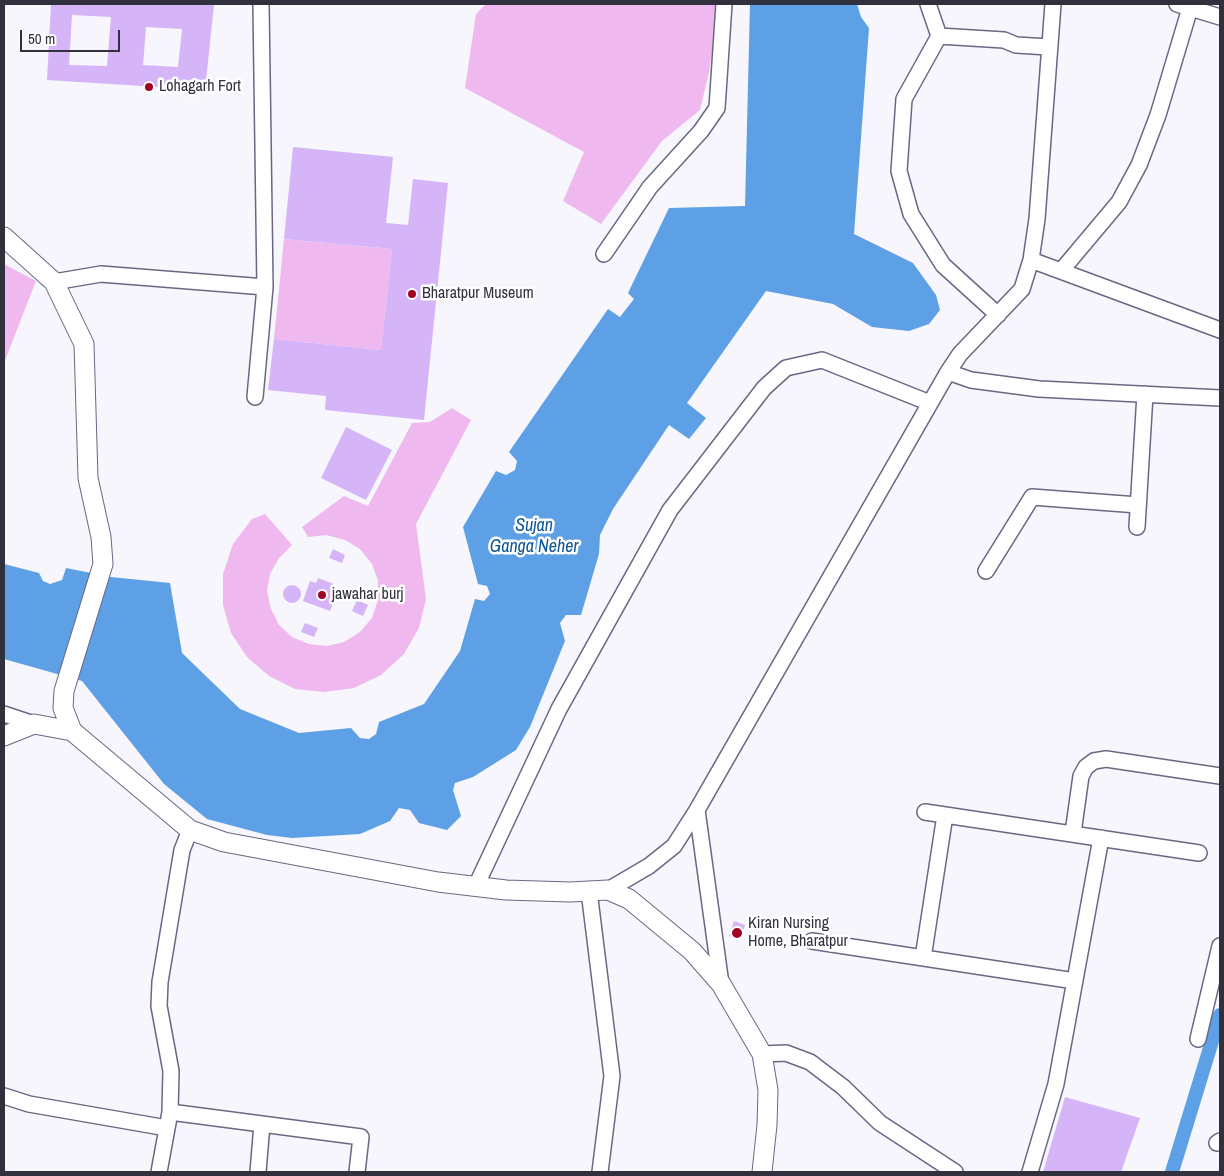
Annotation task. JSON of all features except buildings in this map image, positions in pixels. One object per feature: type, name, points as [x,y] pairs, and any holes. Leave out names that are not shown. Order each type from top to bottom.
[{"type":"main road","points":[[4,236],[54,282],[84,344],[88,478],[101,537],[103,564],[64,691],[63,708],[72,731],[190,830],[224,842],[438,882],[506,890],[608,890],[629,900],[692,951],[721,984],[762,1054],[768,1090],[767,1125],[762,1172]]},
{"type":"main road","points":[[4,736],[34,724],[72,731]]},
{"type":"street","points":[[255,398],[265,287],[261,4]]},
{"type":"street","points":[[604,254],[650,187],[701,131],[717,108],[724,4]]},
{"type":"street","points":[[928,4],[939,36],[904,100],[899,171],[911,214],[943,265],[998,315]]},
{"type":"street","points":[[608,890],[649,866],[674,846],[697,810],[948,372],[960,354],[1022,289],[1032,260],[1037,219],[1053,4]]},
{"type":"street","points":[[1061,270],[1119,202],[1139,165],[1158,115],[1183,6],[1219,14]]},
{"type":"street","points":[[939,36],[1004,40],[1016,45],[1049,47]]},
{"type":"street","points":[[1032,260],[1220,330]]},
{"type":"street","points":[[54,282],[101,274],[265,287]]},
{"type":"street","points":[[476,886],[559,709],[670,510],[764,388],[786,368],[822,360],[930,403]]},
{"type":"street","points":[[948,372],[971,380],[1039,389],[1219,395]]},
{"type":"street","points":[[1137,528],[1146,394]]},
{"type":"street","points":[[986,571],[1032,497],[1138,505]]},
{"type":"street","points":[[4,714],[34,724]]},
{"type":"street","points":[[1073,834],[1080,776],[1086,767],[1094,761],[1106,759],[1220,776]]},
{"type":"street","points":[[697,810],[721,984]]},
{"type":"street","points":[[925,812],[1199,853]]},
{"type":"street","points":[[923,958],[945,815]]},
{"type":"street","points":[[159,1172],[170,1112],[171,1071],[160,1015],[160,982],[182,850],[190,830]]},
{"type":"street","points":[[1030,1172],[1056,1084],[1100,838]]},
{"type":"street","points":[[589,891],[612,1076],[600,1172]]},
{"type":"street","points":[[812,941],[1075,981]]},
{"type":"street","points":[[1198,1039],[1220,946]]},
{"type":"street","points":[[762,1054],[786,1053],[810,1062],[843,1088],[880,1123],[955,1172]]},
{"type":"street","points":[[4,1096],[29,1104],[167,1128]]},
{"type":"street","points":[[170,1112],[361,1137],[357,1172]]},
{"type":"street","points":[[258,1172],[262,1124]]},
{"type":"shaded area","points":[[486,4],[717,4],[718,12],[709,72],[700,110],[662,141],[601,224],[563,201],[584,152],[465,88],[476,14]]},
{"type":"shaded area","points":[[284,239],[392,249],[381,350],[274,339]]},
{"type":"shaded area","points":[[4,264],[36,281],[4,363]]},
{"type":"shaded area","points":[[452,408],[471,420],[416,524],[426,599],[419,628],[404,654],[381,675],[354,688],[324,692],[295,689],[269,676],[247,657],[231,633],[223,605],[223,574],[233,544],[252,519],[265,514],[292,545],[279,558],[270,574],[267,591],[271,609],[279,625],[292,637],[309,644],[327,646],[344,642],[360,632],[372,618],[378,600],[378,581],[372,564],[360,549],[345,540],[326,535],[308,537],[302,527],[344,496],[368,506],[412,423],[430,422]]},
{"type":"water","name":"Sujan Ganga Neher","points":[[750,4],[857,4],[861,17],[869,28],[854,234],[913,263],[936,295],[940,310],[929,324],[909,331],[872,327],[833,304],[766,291],[687,403],[706,418],[689,439],[669,425],[613,509],[600,535],[599,554],[581,615],[566,615],[560,623],[565,641],[530,727],[516,750],[473,777],[455,783],[453,790],[461,816],[447,830],[419,823],[410,810],[399,808],[390,821],[360,834],[292,838],[267,835],[207,819],[164,784],[82,681],[4,659],[4,564],[39,573],[43,581],[50,584],[62,580],[66,568],[111,577],[170,583],[182,653],[240,709],[299,733],[351,728],[360,738],[369,739],[376,734],[379,722],[424,704],[460,651],[475,599],[484,601],[490,594],[487,586],[478,584],[463,527],[496,471],[506,475],[515,470],[517,461],[509,452],[608,309],[620,317],[634,299],[628,293],[669,208],[745,206]]},
{"type":"waterway","points":[[1172,1172],[1220,1015]]},
{"type":"place","name":"Lohagarh Fort","points":[[149,87]]},
{"type":"place","name":"Bharatpur Museum","points":[[412,294]]},
{"type":"place","name":"jawahar burj","points":[[322,595]]},
{"type":"place","name":"Kiran Nursing Home, Bharatpur","points":[[737,933]]}]
